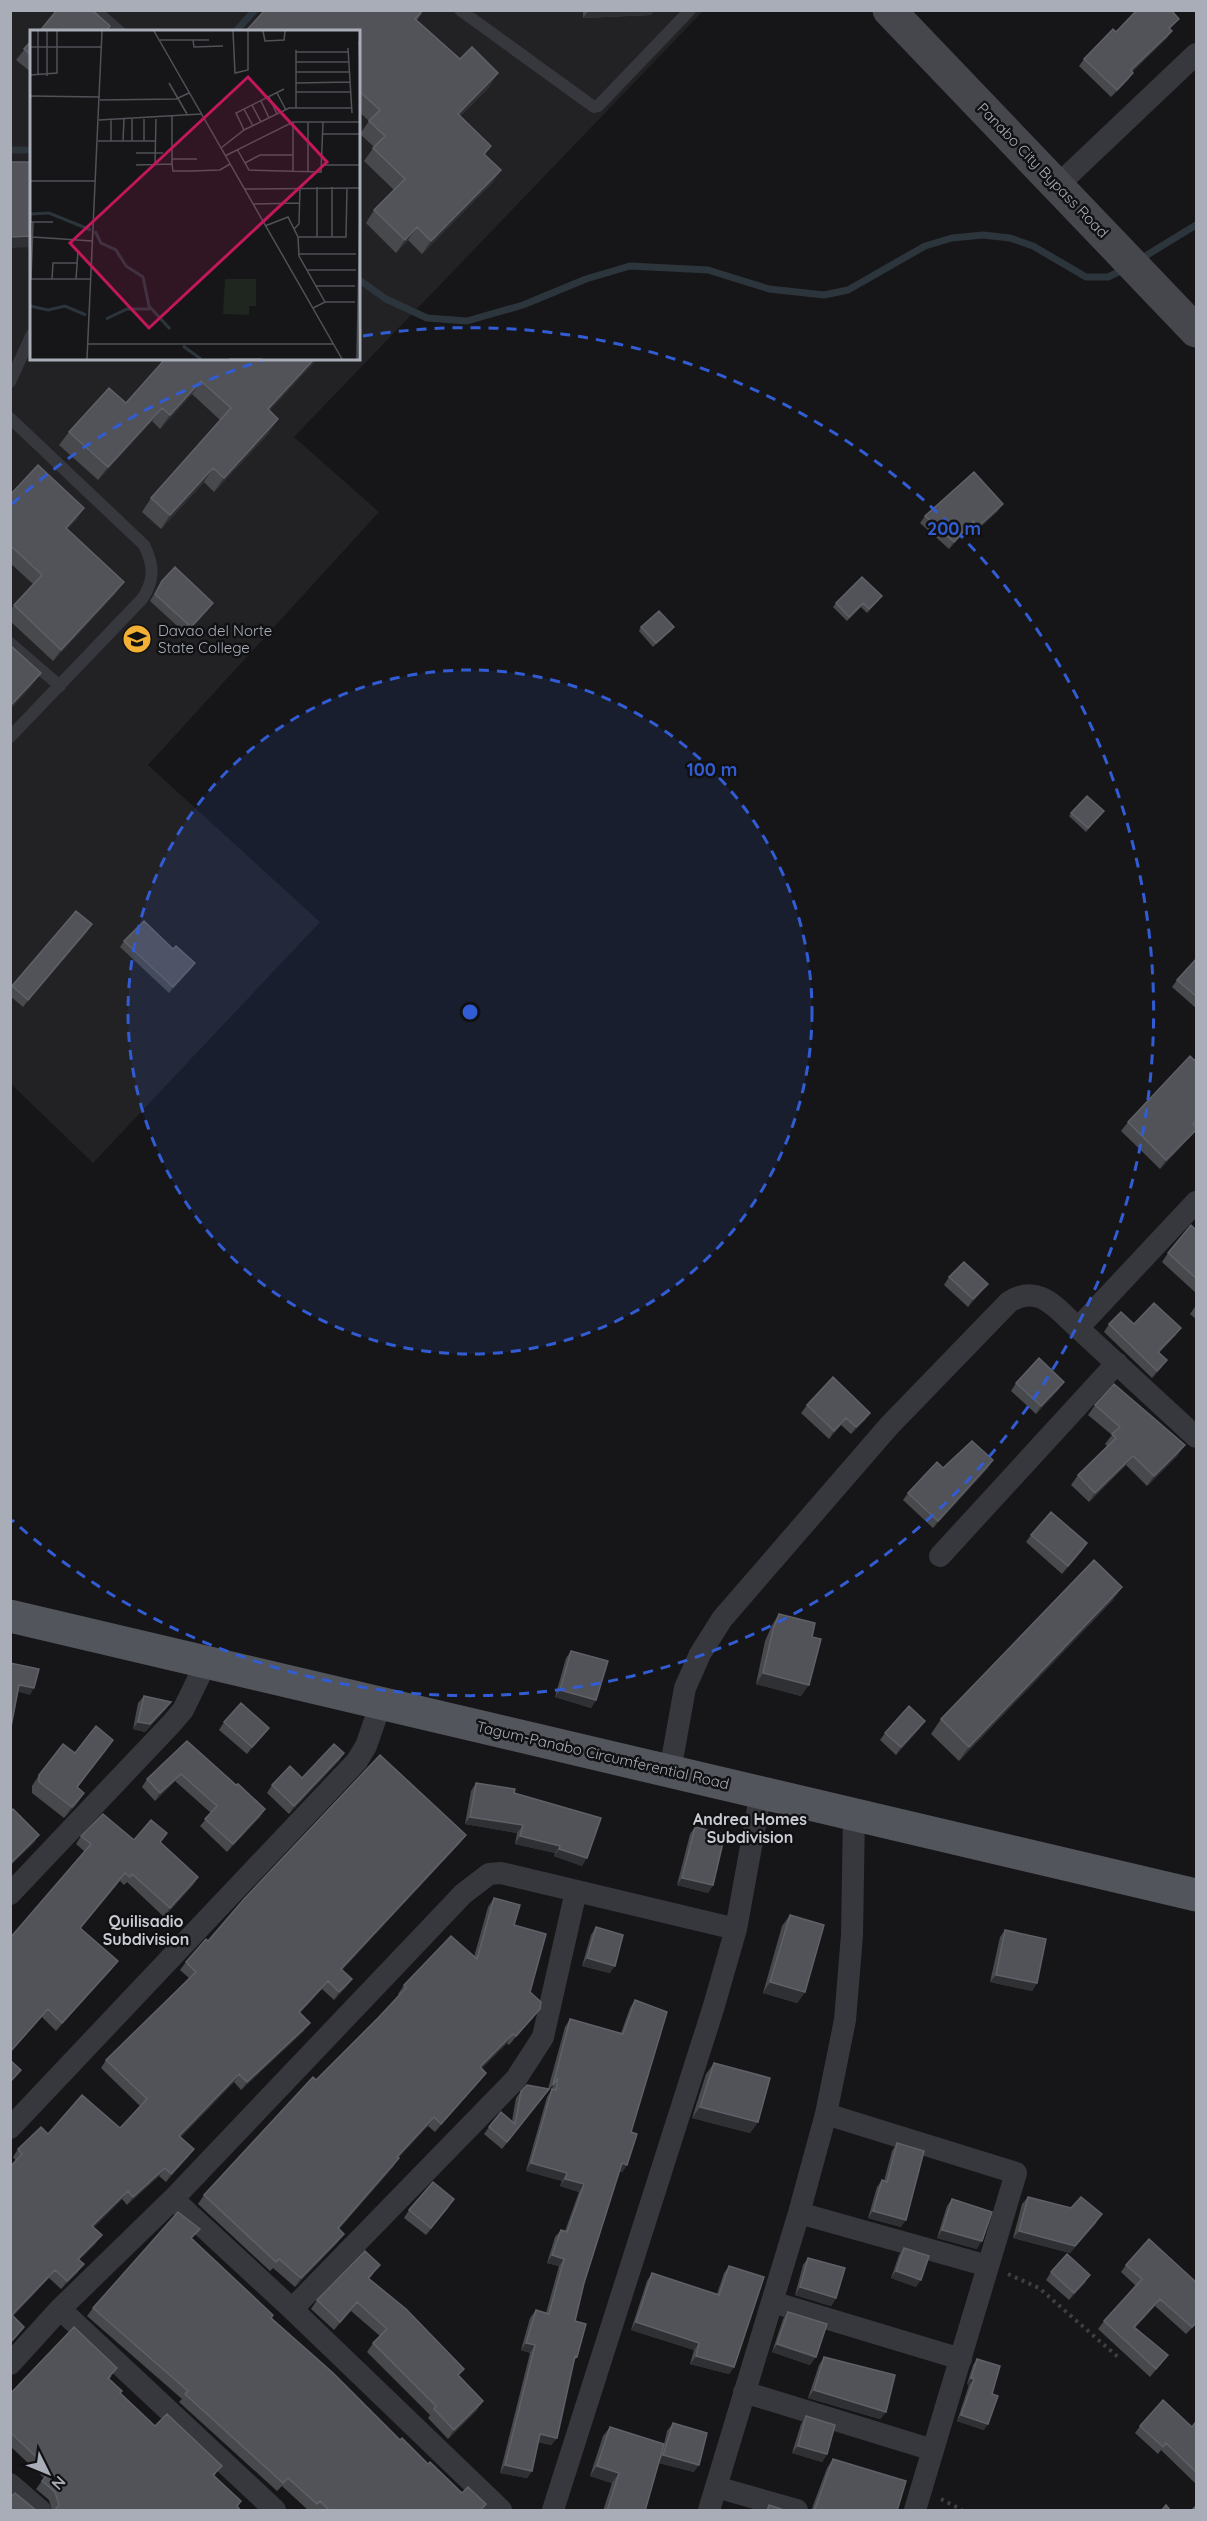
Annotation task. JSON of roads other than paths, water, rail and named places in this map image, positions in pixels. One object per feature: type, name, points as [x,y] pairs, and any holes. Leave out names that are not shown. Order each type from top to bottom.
[{"type":"main road","name":"Panabo City Bypass Road","points":[[890,10],[1197,331]]},
{"type":"main road","name":"Tagum-Panabo Circumferential Road","points":[[10,1616],[1197,1894]]},
{"type":"street","points":[[1058,185],[1197,54]]},
{"type":"street","points":[[1078,1328],[1196,1204]]},
{"type":"street","points":[[670,1771],[685,1688],[700,1654],[722,1619],[889,1426],[1009,1302],[1020,1295],[1034,1294],[1049,1301],[1197,1437]]},
{"type":"street","points":[[940,1556],[1118,1363]]},
{"type":"street","points":[[10,1894],[172,1723],[183,1710],[206,1663]]},
{"type":"street","points":[[10,2128],[357,1761],[366,1746],[381,1703]]},
{"type":"street","points":[[553,2511],[736,1929],[761,1792]]},
{"type":"street","points":[[709,2511],[799,2213],[826,2114],[844,2020],[852,1935],[854,1814]]},
{"type":"street","points":[[10,2364],[60,2309],[173,2199],[476,1882],[489,1874],[501,1873],[736,1929]]},
{"type":"street","points":[[292,2309],[516,2079],[530,2060],[543,2037],[576,1891]]},
{"type":"street","points":[[826,2114],[1016,2173],[915,2511]]},
{"type":"street","points":[[173,2199],[292,2309],[501,2511]]},
{"type":"street","points":[[799,2213],[988,2266]]},
{"type":"street","points":[[772,2302],[961,2359]]},
{"type":"street","points":[[60,2309],[275,2511]]},
{"type":"street","points":[[744,2392],[933,2450]]},
{"type":"street","points":[[10,2484],[40,2511]]},
{"type":"street","points":[[716,2487],[797,2511]]},
{"type":"lane","points":[[95,10],[118,30]]},
{"type":"lane","points":[[460,10],[594,107],[598,106],[690,10]]},
{"type":"lane","points":[[10,382],[30,338]]},
{"type":"lane","points":[[10,418],[144,545],[152,561],[151,586],[142,599],[10,736]]},
{"type":"lane","points":[[10,643],[60,686]]},
{"type":"waterway","points":[[237,30],[255,10]]},
{"type":"waterway","points":[[10,150],[30,150]]},
{"type":"waterway","points":[[1147,255],[1196,225]]},
{"type":"waterway","points":[[360,280],[386,299],[427,318],[467,321],[523,305],[586,279],[630,266],[708,270],[769,289],[824,295],[848,290],[925,246],[952,238],[983,235],[1010,238],[1033,246],[1086,277],[1108,277],[1125,269]]},
{"type":"place","name":"Davao del Norte State College","points":[[137,639]]},
{"type":"district","name":"Andrea Homes Subdivision","points":[[750,1828]]},
{"type":"district","name":"Quilisadio Subdivision","points":[[146,1930]]}]
